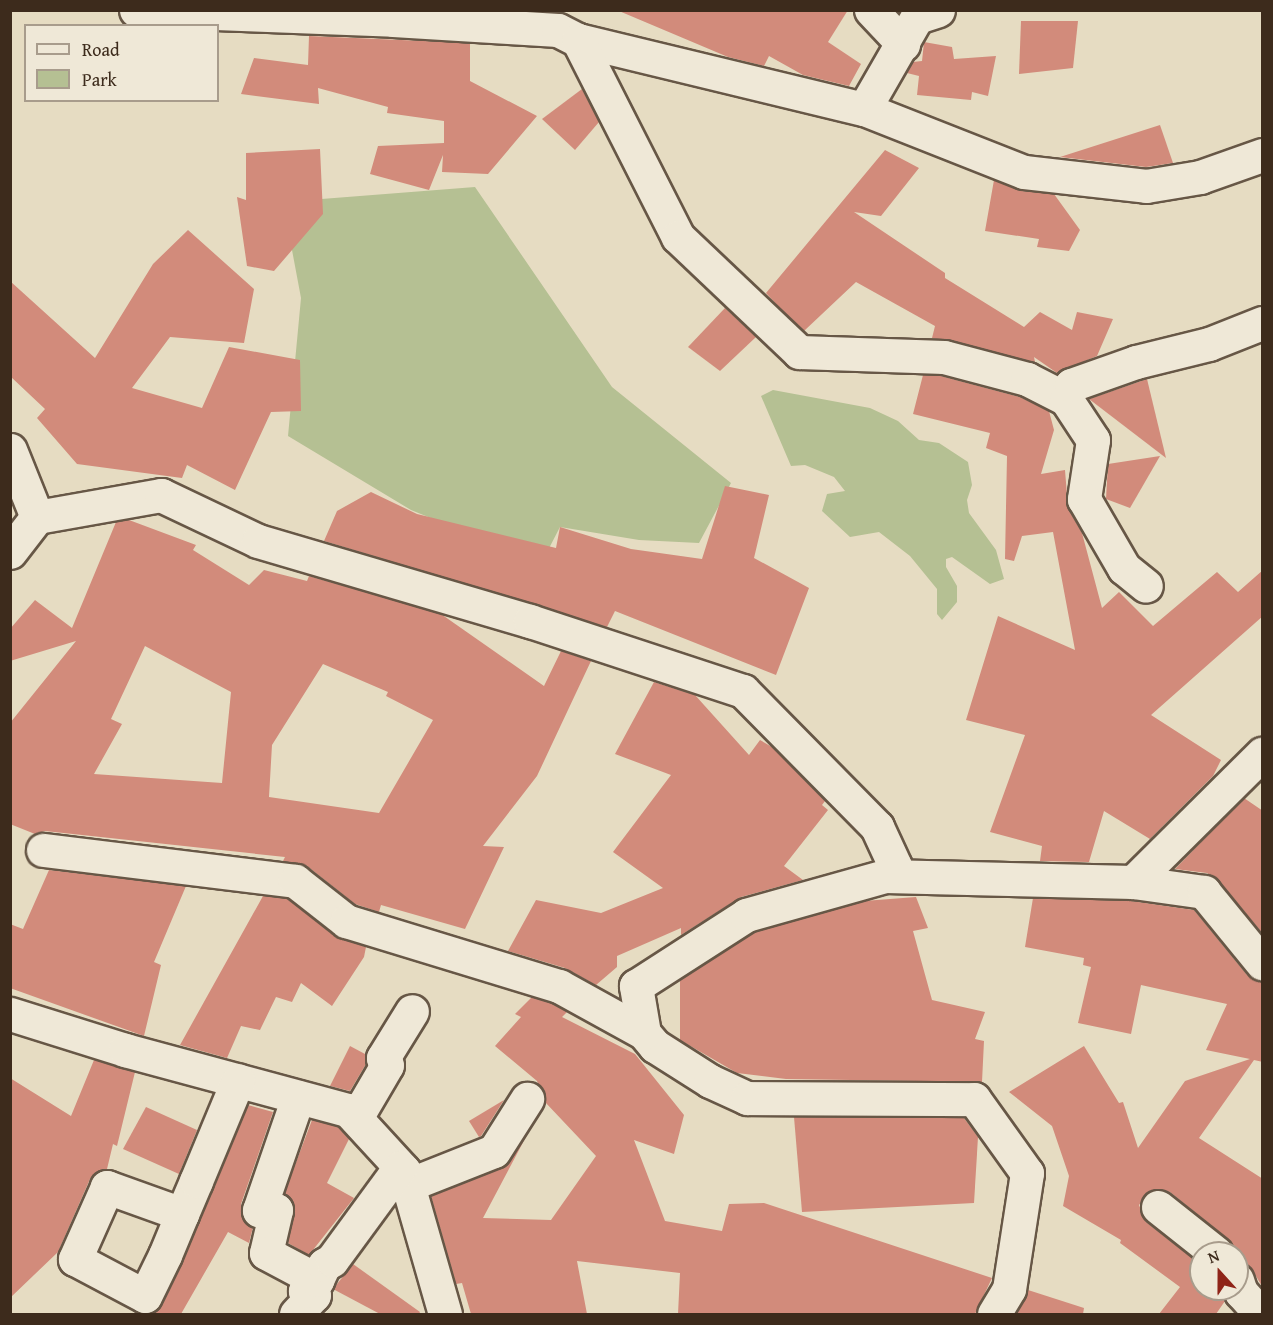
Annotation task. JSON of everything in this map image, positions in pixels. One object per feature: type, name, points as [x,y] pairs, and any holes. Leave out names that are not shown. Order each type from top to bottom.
[{"type":"street","points":[[136,10],[558,30],[578,40],[864,109],[1024,172],[1135,185],[1200,177],[1263,155]]},
{"type":"street","points":[[871,10],[903,44]]},
{"type":"street","points":[[864,109],[917,17],[939,10]]},
{"type":"street","points":[[578,40],[678,237],[799,352],[944,357],[1027,379],[1066,399],[1094,440],[1084,499],[1125,568],[1146,586]]},
{"type":"street","points":[[1066,399],[1071,385],[1136,362],[1209,344],[1263,323]]},
{"type":"street","points":[[10,450],[37,517]]},
{"type":"street","points":[[10,552],[37,517],[161,495],[258,541],[530,621],[743,691],[877,827],[895,866],[885,876]]},
{"type":"street","points":[[1133,882],[1263,754]]},
{"type":"street","points":[[43,850],[295,881],[346,921],[560,986],[644,1033],[655,1046],[710,1081],[747,1098],[974,1099],[1027,1173],[1009,1289],[994,1314]]},
{"type":"street","points":[[644,1033],[636,986],[746,915],[885,876],[1133,882],[1204,892],[1263,963]]},
{"type":"street","points":[[356,1118],[387,1065],[383,1058],[412,1011]]},
{"type":"street","points":[[10,1014],[348,1110],[404,1176],[445,1314]]},
{"type":"street","points":[[182,1214],[238,1080]]},
{"type":"street","points":[[298,1097],[259,1210],[276,1210],[266,1252],[317,1280]]},
{"type":"street","points":[[296,1314],[314,1295],[305,1291],[317,1280],[324,1265],[332,1260],[404,1176],[494,1151],[527,1099]]},
{"type":"street","points":[[1158,1207],[1201,1241]]},
{"type":"street","points":[[1249,1301],[1261,1314]]},
{"type":"green space","points":[[475,187],[612,387],[731,483],[699,543],[639,540],[560,527],[545,556],[480,538],[411,510],[288,436],[301,298],[283,202]]},
{"type":"green space","points":[[773,390],[870,408],[898,421],[919,440],[939,443],[968,462],[972,485],[967,500],[969,513],[996,550],[1004,579],[990,584],[952,557],[946,559],[946,567],[957,586],[957,602],[942,620],[937,614],[937,589],[910,556],[879,532],[850,537],[822,511],[827,494],[845,491],[834,477],[805,465],[791,466],[761,396]]},
{"type":"building","points":[[848,10],[828,42],[861,64],[849,86],[803,75],[769,56],[764,66],[728,57],[619,11]]},
{"type":"building","points":[[1021,21],[1078,21],[1073,68],[1019,74]]},
{"type":"building","points":[[309,36],[470,43],[470,81],[537,116],[488,174],[442,172],[443,155],[429,190],[370,174],[378,146],[444,143],[444,121],[387,113],[388,107],[318,88],[319,104],[241,94],[254,58],[308,65]]},
{"type":"building","points":[[924,42],[952,47],[954,59],[996,56],[988,96],[972,92],[971,100],[917,95],[919,76],[907,73],[913,62],[922,61]]},
{"type":"building","points":[[582,89],[599,122],[575,150],[542,119]]},
{"type":"building","points":[[1160,125],[1173,163],[1146,167],[1060,157]]},
{"type":"building","points":[[320,149],[323,214],[274,271],[247,266],[237,197],[246,200],[246,153]]},
{"type":"building","points":[[885,150],[919,168],[881,216],[854,212],[945,273],[945,278],[1024,327],[1040,312],[1072,330],[1077,312],[1113,319],[1097,356],[1057,373],[1034,357],[1035,362],[932,338],[935,326],[856,282],[804,331],[778,306],[766,293]]},
{"type":"building","points":[[994,180],[1022,191],[1054,194],[1080,230],[1069,251],[1037,247],[1039,239],[985,231]]},
{"type":"building","points":[[188,230],[254,289],[244,343],[170,337],[132,388],[202,408],[229,347],[300,360],[301,411],[271,412],[235,490],[187,465],[182,478],[77,464],[37,418],[45,409],[10,376],[10,281],[95,358],[153,264]]},
{"type":"building","points":[[725,308],[756,337],[720,371],[688,347]]},
{"type":"building","points":[[923,375],[941,376],[1020,397],[1049,411],[1054,430],[1041,474],[1065,470],[1068,508],[1082,533],[1102,608],[1119,592],[1153,626],[1217,572],[1238,592],[1263,570],[1263,616],[1151,715],[1221,760],[1213,776],[1150,839],[1104,811],[1089,862],[1040,861],[1042,846],[990,832],[1025,735],[966,720],[998,616],[1075,650],[1053,532],[1022,536],[1014,561],[1005,559],[1007,456],[986,448],[990,433],[913,414]]},
{"type":"building","points":[[1147,379],[1166,458],[1089,399]]},
{"type":"building","points":[[1160,456],[1130,508],[1106,499],[1108,464]]},
{"type":"building","points":[[725,486],[769,495],[754,558],[809,588],[776,675],[615,611],[607,627],[324,541],[337,511],[371,492],[417,514],[556,548],[560,527],[631,549],[702,559]]},
{"type":"building","points":[[129,520],[196,545],[193,550],[249,585],[264,570],[307,581],[309,576],[441,614],[544,686],[561,651],[591,661],[537,776],[483,846],[504,847],[465,929],[381,905],[379,912],[355,904],[307,866],[283,861],[285,857],[45,831],[35,834],[10,824],[10,723],[76,641],[10,661],[10,629],[35,600],[72,628],[116,522]],"holes":[[[145,646],[231,692],[222,783],[94,774],[122,724],[111,719]],[[323,664],[388,692],[386,696],[433,720],[379,813],[269,797],[272,745]]]},
{"type":"building","points":[[654,682],[695,695],[749,755],[760,740],[772,747],[825,801],[822,805],[828,810],[784,866],[803,880],[741,897],[681,935],[681,928],[617,956],[617,967],[596,985],[565,968],[508,951],[536,900],[601,913],[663,888],[613,852],[671,775],[615,754]]},
{"type":"building","points":[[1244,798],[1263,811],[1263,934],[1218,880],[1207,873],[1175,869]]},
{"type":"building","points":[[49,870],[186,886],[154,962],[161,965],[144,1036],[10,988],[10,924],[23,929]]},
{"type":"building","points":[[263,896],[288,899],[335,936],[366,947],[364,957],[332,1006],[301,983],[292,1002],[276,997],[260,1030],[241,1026],[227,1058],[180,1045]]},
{"type":"building","points":[[916,897],[928,928],[913,931],[932,1000],[985,1012],[975,1039],[984,1041],[982,1082],[786,1079],[737,1073],[680,1040],[680,980],[754,932],[864,901]]},
{"type":"building","points":[[1033,898],[1131,901],[1194,910],[1247,975],[1263,981],[1263,1062],[1254,1060],[1199,1138],[1263,1179],[1263,1288],[1249,1266],[1249,1241],[1229,1241],[1170,1192],[1151,1190],[1139,1205],[1146,1222],[1189,1256],[1189,1301],[1225,1301],[1216,1314],[1159,1314],[1180,1287],[1120,1243],[1121,1240],[1063,1206],[1069,1176],[1052,1126],[1009,1092],[1084,1046],[1119,1103],[1123,1102],[1138,1148],[1185,1081],[1250,1059],[1206,1050],[1227,1004],[1141,985],[1131,1034],[1078,1023],[1091,967],[1083,965],[1084,958],[1025,947]]},
{"type":"building","points":[[532,997],[552,1003],[567,1012],[562,1017],[635,1054],[684,1115],[674,1154],[634,1140],[665,1221],[722,1231],[729,1204],[764,1203],[992,1278],[975,1314],[678,1314],[680,1273],[577,1261],[587,1314],[471,1314],[462,1283],[456,1284],[431,1196],[501,1168],[528,1133],[483,1218],[551,1220],[596,1156],[545,1102],[537,1081],[495,1046],[521,1017],[515,1014]]},
{"type":"building","points":[[350,1046],[365,1054],[366,1064],[350,1091],[330,1086]]},
{"type":"building","points":[[94,1060],[135,1072],[117,1146],[113,1144],[107,1169],[96,1172],[90,1179],[58,1252],[10,1298],[10,1078],[71,1116]]},
{"type":"building","points":[[504,1100],[481,1136],[479,1137],[469,1121]]},
{"type":"building","points":[[248,1105],[273,1112],[241,1204],[243,1220],[253,1227],[249,1243],[228,1232],[181,1314],[147,1314],[162,1305]]},
{"type":"building","points":[[146,1107],[197,1130],[179,1174],[123,1149]]},
{"type":"building","points":[[794,1117],[964,1118],[978,1137],[974,1203],[802,1212]]},
{"type":"building","points":[[312,1120],[338,1127],[349,1139],[327,1183],[354,1198],[309,1255],[288,1243],[294,1214],[293,1203],[284,1194]]},
{"type":"building","points":[[353,1264],[420,1312],[419,1314],[380,1314],[333,1289]]},
{"type":"building","points":[[1028,1290],[1084,1308],[1083,1314],[1016,1314]]}]
